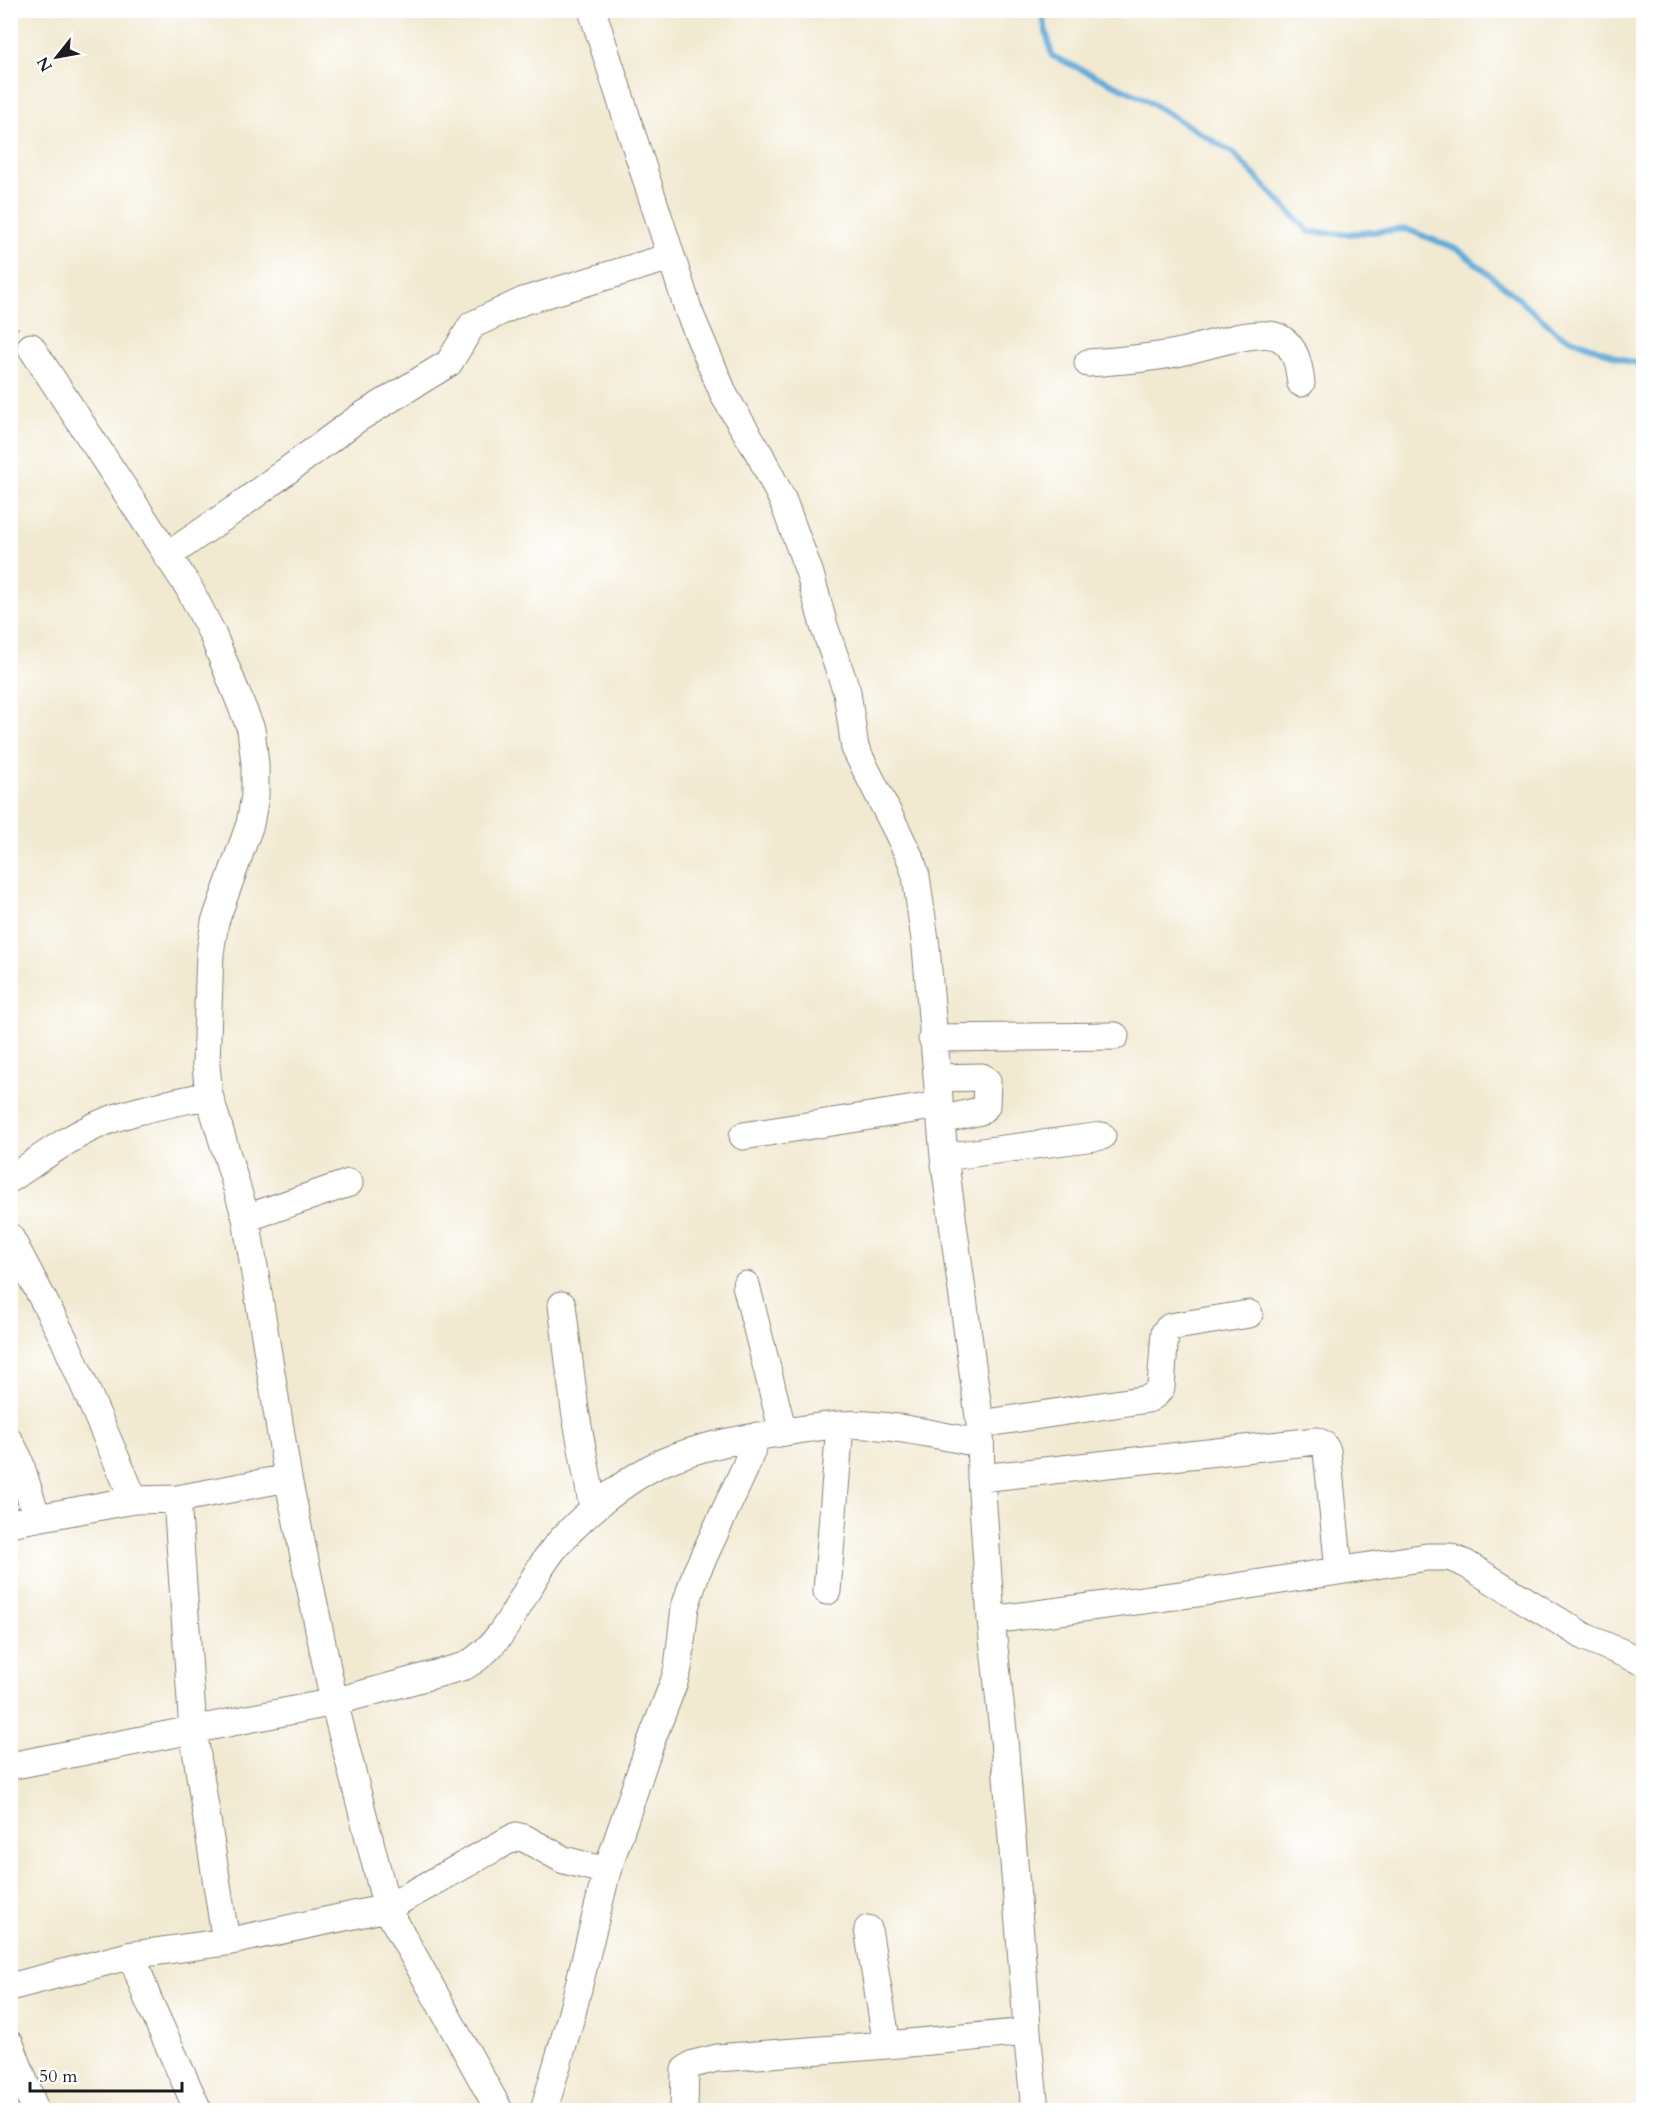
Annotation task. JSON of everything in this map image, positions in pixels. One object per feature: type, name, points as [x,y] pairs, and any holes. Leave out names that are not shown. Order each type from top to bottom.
[{"type":"street","points":[[592,10],[689,312],[725,397],[760,454],[783,501],[810,574],[824,626],[847,692],[855,748],[911,860],[915,876],[926,947],[944,1157],[980,1433],[991,1620],[1005,1752],[1035,2110]]},
{"type":"street","points":[[167,556],[234,510],[357,418],[448,363],[472,325],[523,301],[670,257]]},
{"type":"street","points":[[1094,362],[1136,360],[1177,353],[1250,335],[1268,334],[1281,338],[1293,351],[1298,362],[1301,383]]},
{"type":"street","points":[[31,346],[189,588],[212,633],[250,729],[255,764],[255,796],[250,824],[215,922],[210,953],[206,1065],[209,1095],[246,1218],[288,1478],[334,1702],[387,1908],[499,2110]]},
{"type":"street","points":[[932,1038],[1114,1036]]},
{"type":"street","points":[[743,1136],[940,1112],[980,1111],[986,1106],[987,1081],[982,1077],[937,1078]]},
{"type":"street","points":[[10,1179],[93,1127],[127,1114],[209,1095]]},
{"type":"street","points":[[944,1157],[1102,1136]]},
{"type":"street","points":[[246,1218],[349,1183]]},
{"type":"street","points":[[10,1237],[64,1339],[134,1500]]},
{"type":"street","points":[[544,2110],[608,1871],[650,1744],[675,1682],[685,1607],[696,1573],[745,1468],[770,1434],[746,1285]]},
{"type":"street","points":[[562,1305],[575,1410],[593,1508]]},
{"type":"street","points":[[10,1766],[334,1702],[465,1666],[476,1660],[500,1634],[551,1553],[593,1508],[660,1464],[718,1444],[770,1434],[866,1424],[980,1433],[1148,1399],[1161,1387],[1165,1332],[1170,1327],[1249,1314]]},
{"type":"street","points":[[827,1591],[840,1425]]},
{"type":"street","points":[[981,1478],[1316,1441],[1323,1444],[1326,1451],[1339,1570]]},
{"type":"street","points":[[10,1442],[18,1457],[37,1518]]},
{"type":"street","points":[[10,1523],[134,1500],[177,1498],[288,1478]]},
{"type":"street","points":[[177,1498],[194,1730],[226,1942]]},
{"type":"street","points":[[991,1620],[1204,1592],[1427,1557],[1449,1557],[1466,1564],[1585,1637],[1644,1662]]},
{"type":"street","points":[[10,1987],[132,1955],[226,1942],[387,1908],[516,1836],[564,1860],[608,1871]]},
{"type":"street","points":[[868,1929],[887,2045]]},
{"type":"street","points":[[132,1955],[147,1996],[198,2110]]},
{"type":"street","points":[[684,2110],[685,2070],[693,2064],[717,2058],[1027,2032]]},
{"type":"street","points":[[12,2050],[35,2110]]},
{"type":"waterway","points":[[1041,10],[1052,56],[1141,97],[1233,153],[1309,232],[1347,234],[1406,229],[1459,250],[1559,334],[1627,361],[1644,365]]}]
